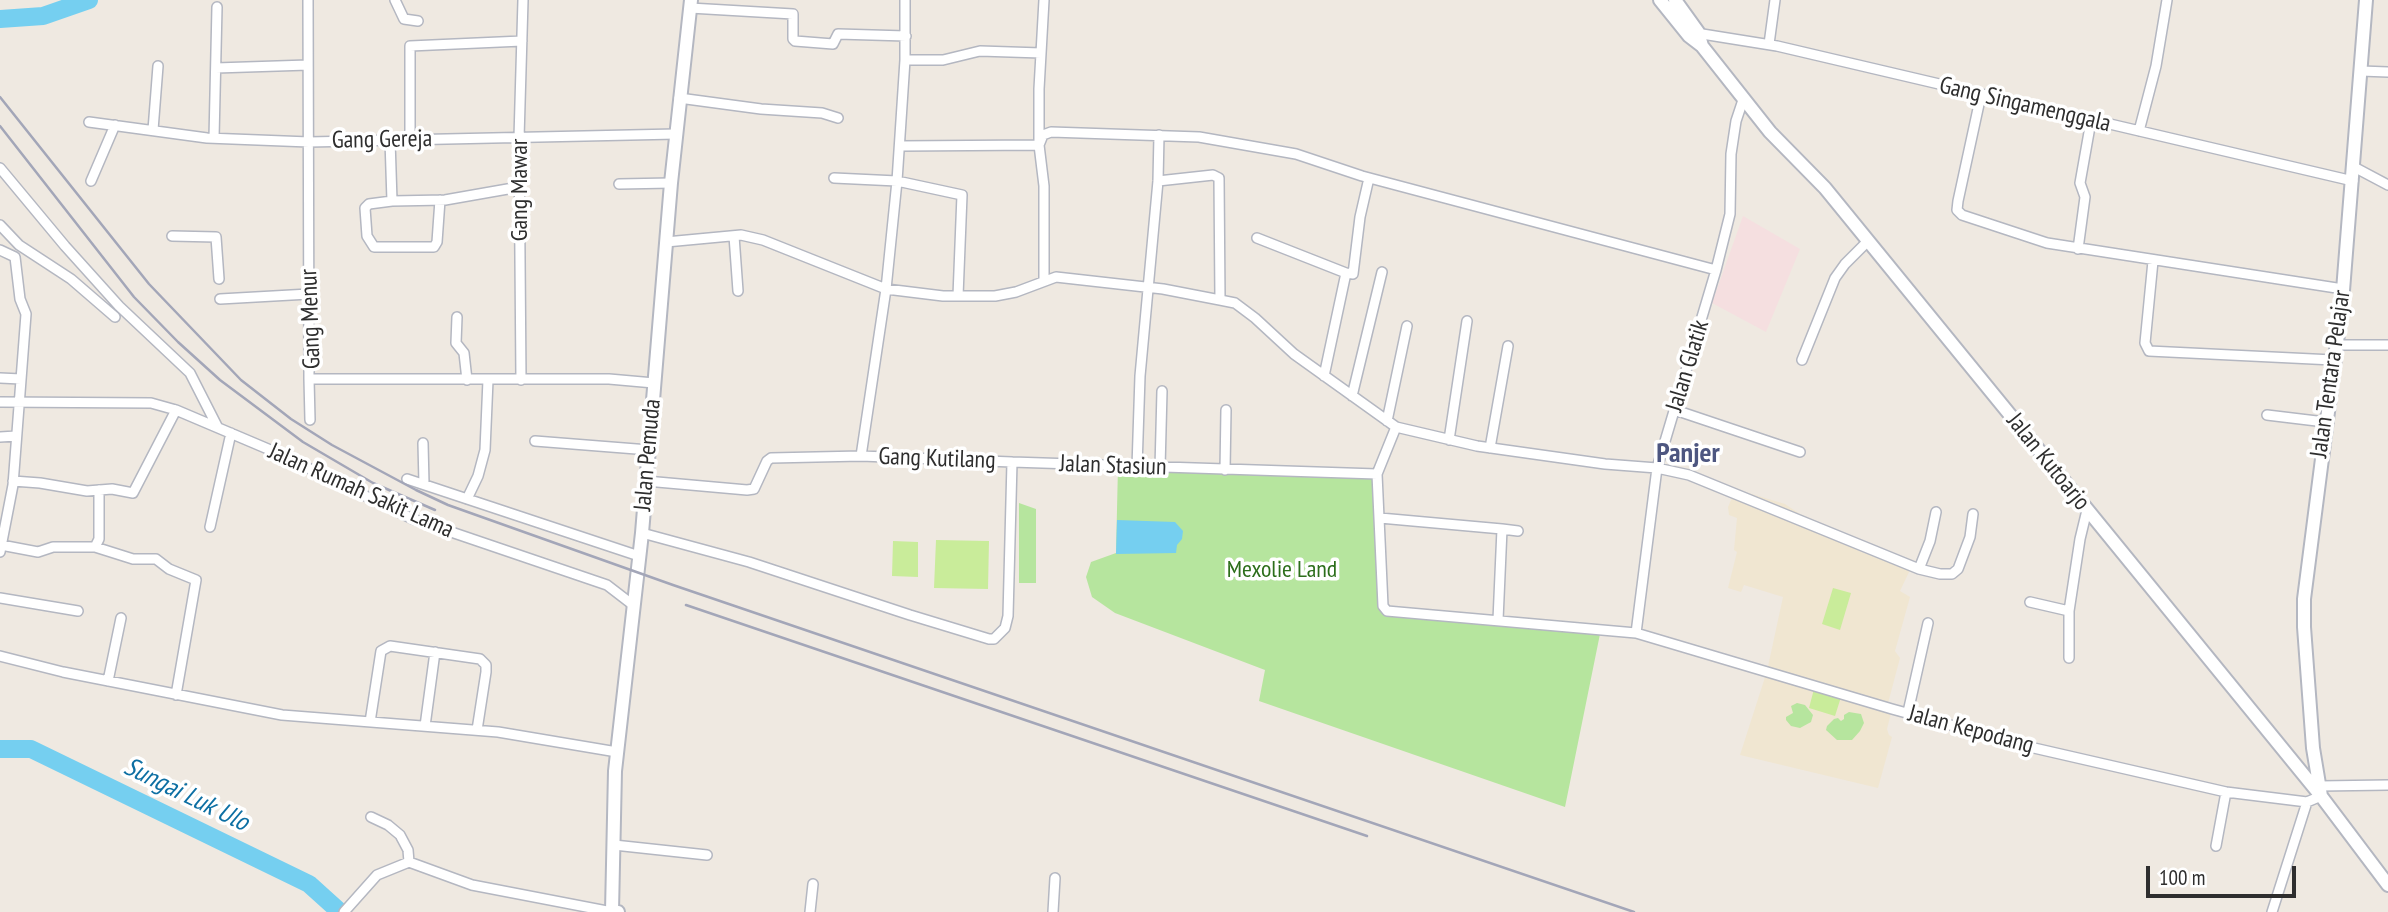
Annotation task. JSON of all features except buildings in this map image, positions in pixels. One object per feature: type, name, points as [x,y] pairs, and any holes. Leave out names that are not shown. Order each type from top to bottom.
[{"type":"main road","points":[[1660,0],[1693,34]]},
{"type":"main road","points":[[1675,0],[1693,34]]},
{"type":"main road","name":"Jalan Tentara Pelajar","points":[[2315,796],[2304,639],[2304,599],[2343,289],[2366,0]]},
{"type":"main road","name":"Jalan Pemuda","points":[[612,912],[617,752],[642,533],[671,183],[690,4]]},
{"type":"main road","name":"Jalan Kutoarjo","points":[[1693,34],[1770,132],[1825,188],[2300,771],[2315,796],[2388,885]]},
{"type":"main road","points":[[2300,771],[2313,748]]},
{"type":"main road","points":[[612,912],[618,912]]},
{"type":"street","name":"Gang Menur","points":[[308,0],[309,379],[609,379],[654,383]]},
{"type":"street","points":[[395,0],[404,19],[418,21]]},
{"type":"street","name":"Gang Mawar","points":[[521,380],[519,138],[523,0]]},
{"type":"street","points":[[862,457],[886,289],[897,181],[905,60],[905,0]]},
{"type":"street","points":[[1044,0],[1039,145],[1044,186],[1044,279]]},
{"type":"street","points":[[1769,44],[1775,0]]},
{"type":"street","points":[[2140,125],[2156,66],[2167,0]]},
{"type":"street","points":[[690,4],[793,14],[795,41],[834,44],[838,34],[906,36]]},
{"type":"street","points":[[214,138],[217,7]]},
{"type":"street","name":"Gang Singamenggala","points":[[1693,34],[1769,44],[2091,121],[2140,125],[2353,181]]},
{"type":"street","points":[[410,140],[410,46],[522,41]]},
{"type":"street","points":[[905,60],[943,60],[980,51],[1041,53]]},
{"type":"street","points":[[216,68],[309,65]]},
{"type":"street","points":[[153,130],[158,66]]},
{"type":"street","points":[[2361,71],[2388,72]]},
{"type":"street","points":[[1981,94],[1957,210],[1962,215],[2047,243],[2343,289]]},
{"type":"street","points":[[679,97],[761,109],[822,113],[838,118]]},
{"type":"street","name":"Jalan Glatik","points":[[1636,633],[1657,468],[1730,214],[1731,154],[1736,121],[1743,100]]},
{"type":"street","points":[[2078,249],[2085,197],[2080,183],[2091,121]]},
{"type":"street","name":"Gang Gereja","points":[[89,122],[214,138],[309,142],[676,134]]},
{"type":"street","points":[[91,181],[115,125]]},
{"type":"street","points":[[1039,145],[1043,135],[1051,132],[1159,135],[1199,137],[1296,154],[1369,178],[1716,270]]},
{"type":"street","points":[[1137,467],[1140,376],[1158,181],[1159,135]]},
{"type":"street","points":[[390,140],[393,201]]},
{"type":"street","points":[[900,146],[1039,145]]},
{"type":"street","points":[[2354,167],[2388,185]]},
{"type":"street","points":[[0,168],[111,296],[190,373],[217,426]]},
{"type":"street","points":[[1158,181],[1213,175],[1219,178],[1220,299]]},
{"type":"street","points":[[834,178],[897,181],[962,195],[958,296]]},
{"type":"street","points":[[1257,238],[1346,273],[1353,273],[1360,217],[1369,178]]},
{"type":"street","points":[[618,184],[671,183]]},
{"type":"street","points":[[440,200],[437,242],[434,247],[374,247],[368,236],[365,208],[369,204],[440,200],[519,187]]},
{"type":"street","points":[[0,225],[16,250],[20,299],[26,314],[13,483],[1,549],[38,552],[53,547],[94,547],[134,559],[156,559],[169,569],[196,580],[176,695]]},
{"type":"street","points":[[172,236],[216,237],[219,279]]},
{"type":"street","points":[[734,236],[738,291]]},
{"type":"street","points":[[666,242],[734,236],[763,240],[886,289],[958,296],[995,296],[1016,292],[1034,286],[1044,279],[1056,277],[1149,287],[1220,299],[1235,303],[1294,354],[1396,427],[1490,448],[1605,464],[1657,468],[1689,475],[1919,569],[1952,574],[1958,569],[1969,537],[1973,514]]},
{"type":"street","points":[[1802,360],[1835,278],[1868,241]]},
{"type":"street","points":[[0,250],[16,250],[57,268],[115,317]]},
{"type":"street","points":[[2153,261],[2145,343],[2150,351],[2333,360]]},
{"type":"street","points":[[1352,396],[1382,272]]},
{"type":"street","points":[[1324,376],[1346,273]]},
{"type":"street","points":[[220,299],[309,294]]},
{"type":"street","points":[[102,306],[111,296]]},
{"type":"street","points":[[457,317],[456,343],[464,353],[467,380]]},
{"type":"street","points":[[1449,440],[1467,321]]},
{"type":"street","points":[[1387,421],[1407,326]]},
{"type":"street","points":[[2336,345],[2388,345]]},
{"type":"street","points":[[1490,448],[1508,346]]},
{"type":"street","points":[[0,378],[21,379]]},
{"type":"street","points":[[309,379],[310,420]]},
{"type":"street","points":[[467,499],[481,468],[485,450],[488,380]]},
{"type":"street","points":[[1160,468],[1162,391]]},
{"type":"street","name":"Jalan Rumah Sakit Lama","points":[[0,402],[151,402],[176,410],[345,484],[413,519],[607,585],[633,605]]},
{"type":"street","points":[[0,485],[40,483],[87,491],[122,489],[133,493],[176,410]]},
{"type":"street","points":[[1225,470],[1226,410]]},
{"type":"street","points":[[1675,410],[1800,452]]},
{"type":"street","points":[[2267,415],[2325,422]]},
{"type":"street","points":[[1396,427],[1377,474],[1384,609],[1636,633]]},
{"type":"street","points":[[209,527],[231,433]]},
{"type":"street","points":[[0,437],[16,436]]},
{"type":"street","points":[[535,441],[649,450]]},
{"type":"street","points":[[424,443],[424,484]]},
{"type":"street","name":"Gang Kutilang","points":[[646,481],[754,489],[766,461],[771,458],[862,457],[1012,462]]},
{"type":"street","points":[[642,533],[749,562],[910,615],[994,639],[1005,628],[1008,616],[1012,462]]},
{"type":"street","name":"Jalan Stasiun","points":[[1012,462],[1377,474]]},
{"type":"street","points":[[407,479],[639,556]]},
{"type":"street","points":[[94,547],[99,539],[99,490]]},
{"type":"street","points":[[2069,657],[2069,611],[2087,510]]},
{"type":"street","points":[[1919,569],[1930,541],[1936,512]]},
{"type":"street","points":[[1380,518],[1518,531]]},
{"type":"street","points":[[1498,620],[1502,529]]},
{"type":"street","points":[[0,598],[78,611]]},
{"type":"street","points":[[2029,602],[2069,611]]},
{"type":"street","points":[[108,681],[121,618]]},
{"type":"street","points":[[1908,712],[1928,623]]},
{"type":"street","name":"Jalan Kepodang","points":[[1636,633],[2034,748],[2226,792],[2315,796],[2388,785]]},
{"type":"street","points":[[370,722],[383,649],[390,646],[476,657],[486,666],[477,730]]},
{"type":"street","points":[[425,726],[435,652]]},
{"type":"street","points":[[0,656],[108,681],[282,715],[477,730],[617,752]]},
{"type":"street","points":[[2216,846],[2226,792]]},
{"type":"street","points":[[2272,912],[2315,796]]},
{"type":"street","points":[[371,817],[388,825],[400,835],[408,850],[409,862]]},
{"type":"street","points":[[614,845],[707,855]]},
{"type":"street","points":[[344,912],[377,875],[409,862],[472,885],[612,912]]},
{"type":"street","points":[[1053,912],[1055,878]]},
{"type":"street","points":[[810,912],[813,884]]},
{"type":"shaded area","points":[[1743,216],[1800,249],[1766,332],[1712,303]]},
{"type":"shaded area","points":[[1745,492],[1785,504],[1830,527],[1830,535],[1846,539],[1850,546],[1861,552],[1900,564],[1910,570],[1900,591],[1910,597],[1895,651],[1900,658],[1887,707],[1892,709],[1887,729],[1892,737],[1878,788],[1740,755],[1767,671],[1783,597],[1744,585],[1741,592],[1728,588],[1737,552],[1734,550],[1737,518],[1729,515],[1728,507],[1734,493]]},
{"type":"green space","name":"Mexolie Land","points":[[1118,466],[1377,474],[1381,612],[1601,629],[1565,807],[1259,701],[1265,670],[1115,613],[1092,597],[1086,577],[1091,562],[1116,553]]},
{"type":"green space","points":[[1019,503],[1036,509],[1036,583],[1019,583]]},
{"type":"green space","points":[[936,540],[989,541],[988,589],[934,588]]},
{"type":"green space","points":[[893,541],[918,542],[918,577],[892,576]]},
{"type":"green space","points":[[1833,588],[1851,593],[1840,630],[1822,624]]},
{"type":"green space","points":[[1814,689],[1841,697],[1835,716],[1809,708]]},
{"type":"green space","points":[[1797,703],[1805,705],[1813,715],[1811,722],[1800,728],[1791,726],[1786,720],[1786,717],[1793,713],[1791,706]]},
{"type":"green space","points":[[1849,712],[1861,714],[1864,723],[1852,740],[1837,740],[1826,730],[1827,726],[1834,719],[1841,721]]},
{"type":"water","points":[[1117,520],[1175,522],[1183,531],[1182,539],[1177,545],[1176,553],[1116,554]]},
{"type":"waterway","name":"Sungai Luk Ulo","points":[[0,19],[43,16],[89,0]]},
{"type":"waterway","name":"Sungai Luk Ulo","points":[[0,749],[31,749],[309,884],[340,912]]},
{"type":"railway","points":[[0,97],[149,284],[241,380],[291,419],[332,445],[416,490],[448,505],[673,585],[1634,912]]},
{"type":"railway","points":[[0,126],[134,297],[220,380],[303,442],[373,483],[435,510]]},
{"type":"railway","points":[[686,605],[1367,836]]},
{"type":"district","name":"Panjer","points":[[1688,454]]}]
